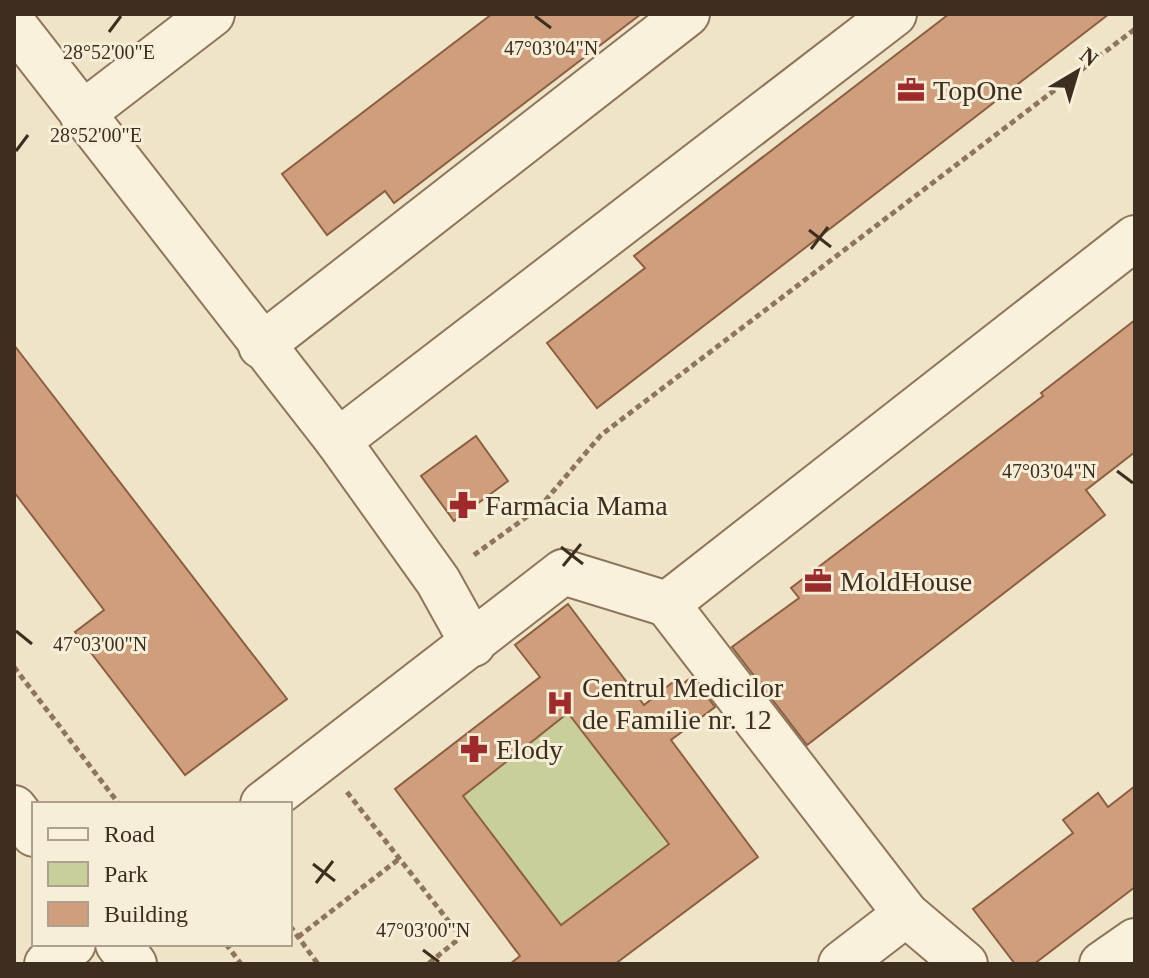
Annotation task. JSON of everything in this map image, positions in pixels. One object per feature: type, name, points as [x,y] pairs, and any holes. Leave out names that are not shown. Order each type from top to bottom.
[{"type":"street","points":[[82,114],[212,14]]},
{"type":"street","points":[[261,346],[687,14]]},
{"type":"street","points":[[338,441],[894,14]]},
{"type":"street","points":[[14,25],[338,441],[438,581],[473,644]]},
{"type":"street","points":[[667,604],[1135,238]]},
{"type":"street","points":[[266,802],[563,572],[667,604],[906,914],[965,964]]},
{"type":"street","points":[[14,808],[32,831]]},
{"type":"street","points":[[841,964],[906,914]]},
{"type":"street","points":[[1102,964],[1135,941]]},
{"type":"street","points":[[47,964],[70,946]]},
{"type":"street","points":[[120,946],[134,964]]},
{"type":"path","points":[[438,581],[539,508],[601,435],[1135,29]]},
{"type":"path","points":[[14,667],[117,802]]},
{"type":"path","points":[[322,759],[461,937],[428,964]]},
{"type":"path","points":[[298,937],[399,859]]},
{"type":"path","points":[[292,929],[318,964]]},
{"type":"path","points":[[228,946],[241,964]]},
{"type":"green space","points":[[568,713],[669,844],[561,925],[463,796]]},
{"type":"building","points":[[492,14],[641,14],[394,203],[385,191],[327,235],[282,174]]},
{"type":"building","points":[[949,14],[1109,14],[597,408],[547,343],[645,268],[634,256]]},
{"type":"building","points":[[1135,320],[1135,452],[1086,490],[1105,515],[807,745],[732,647],[799,598],[791,588],[1043,396],[1041,393]]},
{"type":"building","points":[[14,345],[287,699],[185,775],[75,632],[104,610],[14,492]]},
{"type":"building","points":[[476,436],[508,481],[454,521],[421,476]]},
{"type":"building","points":[[568,604],[644,705],[673,682],[677,688],[692,677],[715,707],[671,740],[758,857],[615,964],[510,964],[520,956],[395,789],[540,677],[515,645]],"holes":[[[568,713],[669,844],[561,925],[463,796]]]},
{"type":"building","points":[[1135,786],[1135,887],[1034,964],[1015,964],[973,909],[1073,833],[1063,820],[1098,793],[1108,807]]},
{"type":"place","name":"TopOne","points":[[911,90]]},
{"type":"place","name":"Farmacia Mama","points":[[463,505]]},
{"type":"place","name":"MoldHouse","points":[[818,581]]},
{"type":"place","name":"Centrul Medicilor de Familie nr. 12","points":[[560,703]]},
{"type":"place","name":"Elody","points":[[474,749]]}]
